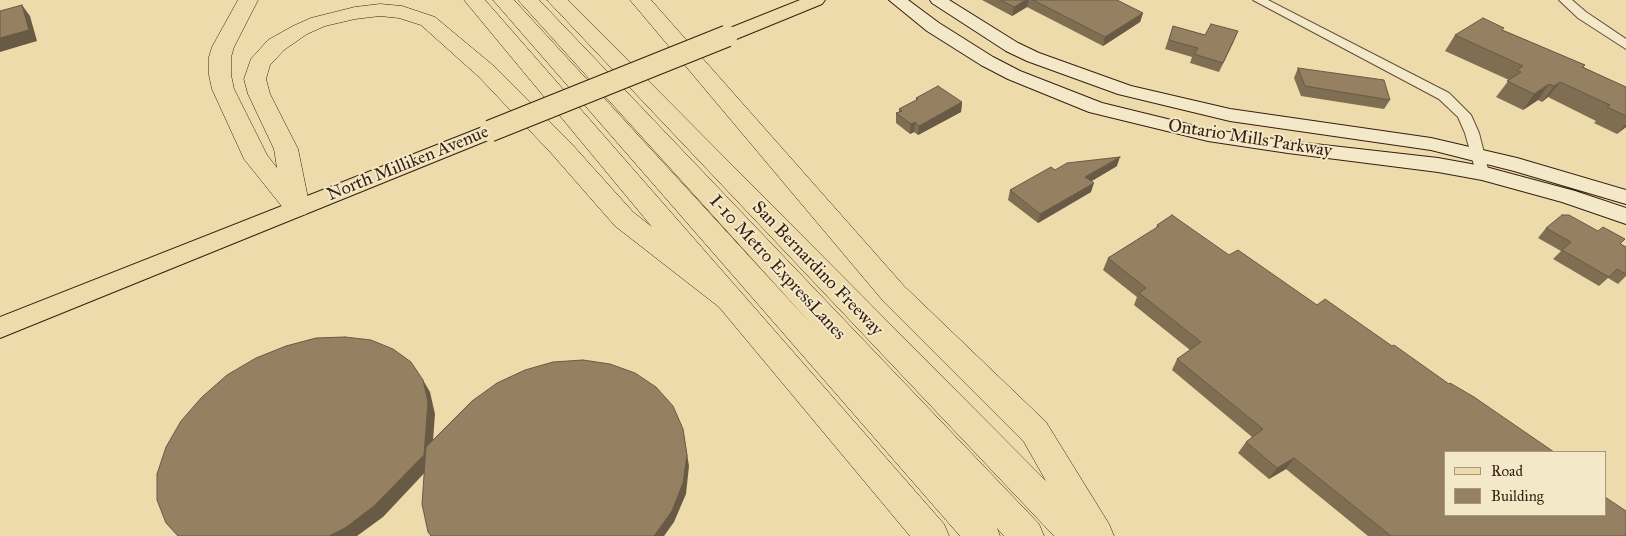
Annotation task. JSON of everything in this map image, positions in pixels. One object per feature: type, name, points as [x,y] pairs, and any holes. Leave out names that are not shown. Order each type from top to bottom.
[{"type":"highway","points":[[248,0],[225,42],[220,57],[220,75],[223,89],[256,159],[297,208]]},
{"type":"highway","points":[[474,0],[932,536]]},
{"type":"highway","name":"I-10 Metro ExpressLanes","points":[[503,0],[983,536]]},
{"type":"highway","name":"I-10 Metro ExpressLanes","points":[[528,0],[1027,536]]},
{"type":"highway","name":"San Bernardino Freeway","points":[[557,0],[1077,536]]},
{"type":"highway","points":[[640,0],[894,294],[1035,432],[1097,536]]},
{"type":"highway","points":[[297,208],[286,149],[259,94],[255,79],[259,64],[276,45],[300,30],[318,22],[355,13],[380,10],[402,12],[428,21],[467,54],[560,147],[624,219],[730,300]]},
{"type":"main road","name":"North Milliken Avenue","points":[[0,328],[816,0]]},
{"type":"main road","name":"Ontario Mills Parkway","points":[[897,0],[933,27],[997,66],[1096,108],[1208,135],[1288,147],[1438,165],[1480,164],[1626,197]]},
{"type":"main road","name":"Ontario Mills Parkway","points":[[938,0],[991,34],[1033,57],[1125,90],[1230,115],[1431,144],[1480,164],[1626,216]]},
{"type":"main road","points":[[997,66],[1041,73],[1106,96],[1118,96],[1125,90]]},
{"type":"main road","points":[[1120,114],[1129,109],[1147,108],[1162,109],[1245,126],[1267,128],[1285,124]]},
{"type":"street","points":[[1259,0],[1444,96],[1464,115],[1472,132],[1480,164]]},
{"type":"street","points":[[1565,0],[1582,15],[1626,45]]},
{"type":"building","points":[[1001,0],[1026,0],[1014,7]]},
{"type":"building","points":[[1033,0],[1117,0],[1143,13],[1105,37]]},
{"type":"building","points":[[22,5],[29,30],[0,38],[0,11]]},
{"type":"building","points":[[1483,18],[1504,28],[1502,30],[1585,65],[1582,67],[1626,87],[1626,116],[1607,107],[1610,105],[1560,82],[1554,86],[1549,84],[1534,94],[1507,81],[1521,72],[1517,70],[1523,66],[1455,35]]},
{"type":"building","points":[[1211,24],[1238,31],[1223,63],[1194,54],[1198,48],[1169,40],[1173,26],[1205,35]]},
{"type":"building","points":[[1298,68],[1384,80],[1390,100],[1305,86]]},
{"type":"building","points":[[938,86],[962,102],[919,126],[915,122],[911,124],[896,113],[902,111],[899,109],[918,99],[916,98]]},
{"type":"building","points":[[1120,157],[1085,177],[1094,183],[1040,214],[1010,190],[1051,167],[1055,170],[1067,163]]},
{"type":"building","points":[[1172,215],[1229,255],[1238,250],[1317,305],[1325,299],[1392,346],[1394,345],[1449,384],[1474,397],[1553,451],[1444,451],[1444,516],[1606,516],[1606,498],[1626,511],[1626,536],[1391,536],[1294,458],[1277,468],[1246,442],[1263,429],[1177,359],[1201,342],[1139,293],[1146,288],[1108,258],[1159,226],[1157,225]]},
{"type":"building","points":[[1562,215],[1569,215],[1598,231],[1603,227],[1625,239],[1620,244],[1626,247],[1626,274],[1617,269],[1609,277],[1562,250],[1571,242],[1546,228]]},
{"type":"building","points":[[345,337],[371,340],[393,349],[411,362],[423,380],[428,402],[424,455],[374,506],[345,528],[329,536],[178,536],[166,523],[157,500],[157,474],[166,447],[181,421],[202,397],[227,375],[256,358],[286,346],[316,338]]},
{"type":"building","points":[[583,360],[610,364],[635,373],[656,387],[673,406],[683,429],[687,455],[683,483],[672,511],[654,536],[431,536],[428,532],[422,504],[426,447],[472,401],[497,383],[525,370],[553,362]]}]
